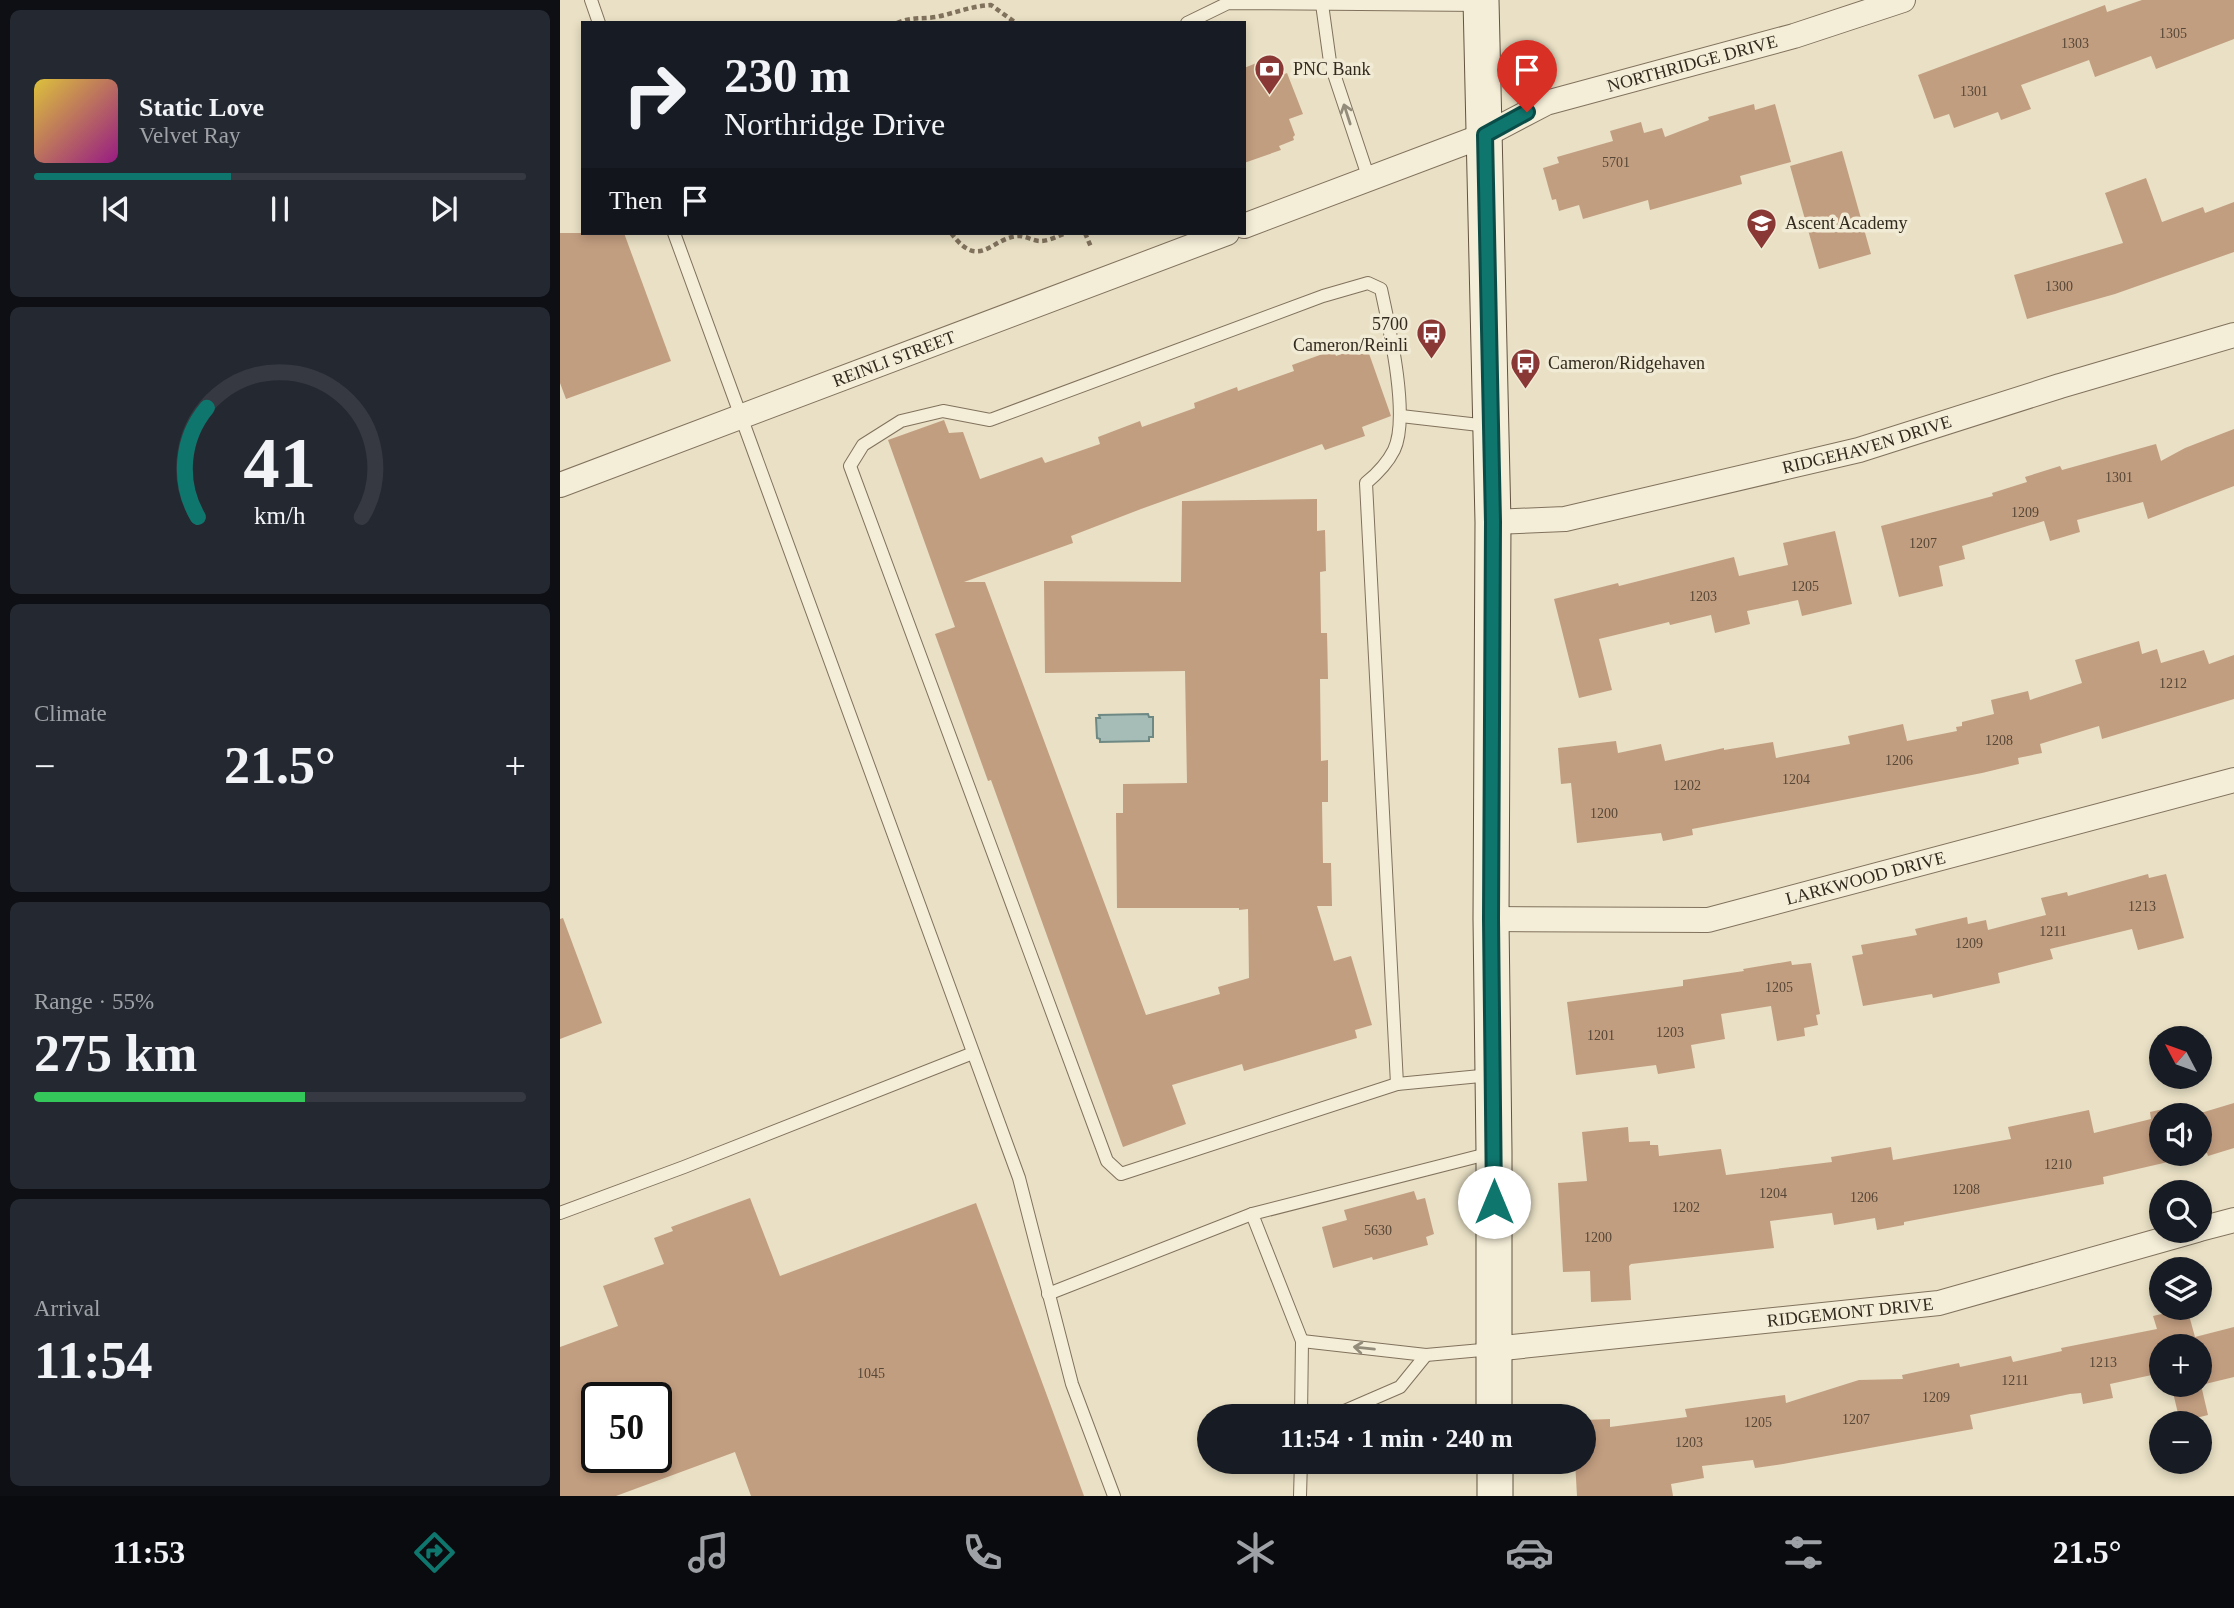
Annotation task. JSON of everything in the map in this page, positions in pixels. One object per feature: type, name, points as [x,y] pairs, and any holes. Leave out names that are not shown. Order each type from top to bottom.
[{"type":"main road","points":[[1481,2],[1493,522],[1491,919],[1494,1404]]},
{"type":"main road","points":[[1494,1474],[1495,1496]]},
{"type":"street","name":"NORTHRIDGE DRIVE","points":[[1485,135],[1546,103],[1794,36],[1903,0]]},
{"type":"street","points":[[1246,225],[1485,135]]},
{"type":"street","name":"REINLI STREET","points":[[560,485],[1197,238],[1215,235]]},
{"type":"street","name":"RIDGEHAVEN DRIVE","points":[[1493,522],[1565,519],[1859,450],[2060,386],[2234,335]]},
{"type":"street","name":"LARKWOOD DRIVE","points":[[1491,919],[1708,920],[2234,780]]},
{"type":"street","name":"RIDGEMONT DRIVE","points":[[2212,1226],[2234,1220]]},
{"type":"street","name":"RIDGEMONT DRIVE","points":[[1493,1349],[1939,1303],[2152,1243]]},
{"type":"lane","points":[[591,0],[598,21]]},
{"type":"lane","points":[[1191,21],[1228,3],[1481,2]]},
{"type":"lane","points":[[1322,4],[1330,62],[1369,179]]},
{"type":"lane","points":[[675,235],[1019,1178],[1072,1384],[1114,1496]]},
{"type":"lane","points":[[1397,1084],[1366,483],[1381,470],[1395,449],[1401,416],[1381,289],[1368,283],[1322,296],[990,420],[943,411],[901,421],[863,445],[850,466],[1107,1161],[1121,1174],[1397,1084],[1492,1075]]},
{"type":"lane","points":[[1401,416],[1491,427]]},
{"type":"lane","points":[[560,1213],[973,1053]]},
{"type":"lane","points":[[1048,1294],[1252,1214],[1494,1152]]},
{"type":"lane","points":[[1252,1214],[1301,1341],[1301,1404]]},
{"type":"lane","points":[[1301,1341],[1426,1355],[1493,1349]]},
{"type":"lane","points":[[1361,1404],[1400,1387],[1426,1355]]},
{"type":"lane","points":[[1300,1496],[1301,1474]]},
{"type":"path","points":[[901,21],[908,18],[936,17],[978,5],[991,5],[1013,21]]},
{"type":"path","points":[[953,235],[969,249],[978,251],[985,251],[1018,236],[1040,241],[1060,235]]},
{"type":"path","points":[[1086,235],[1091,247]]},
{"type":"water","points":[[1148,714],[1153,717],[1153,737],[1149,737],[1149,741],[1100,742],[1097,738],[1096,718],[1100,718],[1099,715]]},
{"type":"building","points":[[2142,0],[2234,0],[2234,39],[2156,69],[2151,56],[2095,77],[2089,60],[2021,85],[2031,109],[2001,120],[1998,112],[1954,128],[1949,114],[1934,119],[1918,75],[2105,5],[2107,12]]},
{"type":"building","name":"PNC Bank","points":[[1264,60],[1266,65],[1269,64],[1275,78],[1287,73],[1303,114],[1289,119],[1295,135],[1294,140],[1279,146],[1281,150],[1246,162],[1246,67]]},
{"type":"building","points":[[1754,104],[1755,110],[1775,104],[1791,162],[1740,176],[1742,184],[1650,210],[1648,200],[1583,219],[1579,205],[1559,211],[1556,199],[1552,200],[1543,168],[1559,163],[1557,157],[1613,141],[1610,131],[1641,122],[1644,133],[1662,128],[1665,137],[1709,120],[1708,117]]},
{"type":"building","points":[[1842,151],[1871,254],[1819,269],[1790,166]]},
{"type":"building","points":[[2146,178],[2162,222],[2203,207],[2205,213],[2234,202],[2234,252],[2115,294],[2027,319],[2014,275],[2123,243],[2105,193]]},
{"type":"building","points":[[560,233],[625,235],[671,361],[566,399],[560,383]]},
{"type":"building","points":[[1366,345],[1391,416],[1362,427],[1365,436],[1325,450],[1322,444],[1141,509],[1071,536],[1073,543],[964,582],[985,582],[1146,1015],[1220,994],[1218,987],[1249,978],[1248,909],[1117,908],[1116,813],[1123,813],[1123,784],[1187,783],[1185,671],[1045,673],[1044,581],[1181,582],[1182,501],[1317,499],[1317,531],[1325,530],[1326,571],[1320,572],[1321,633],[1327,633],[1328,679],[1320,679],[1321,761],[1328,760],[1328,802],[1322,802],[1323,863],[1331,863],[1332,906],[1317,906],[1334,961],[1351,956],[1372,1025],[1355,1030],[1357,1038],[1244,1071],[1242,1064],[1172,1085],[1186,1124],[1123,1147],[991,780],[988,781],[935,634],[955,627],[888,440],[944,420],[949,433],[963,432],[980,479],[1042,457],[1045,463],[1100,444],[1098,437],[1140,421],[1142,427],[1195,408],[1194,403],[1237,387],[1238,391],[1294,371],[1292,365],[1334,350],[1336,356]]},
{"type":"building","points":[[2234,429],[2234,486],[2148,519],[2143,502],[2077,520],[2080,532],[2050,541],[2044,521],[1962,546],[1965,559],[1939,566],[1943,586],[1899,597],[1881,526],[1993,496],[1992,493],[2027,482],[2025,477],[2060,466],[2062,470],[2156,444],[2161,461],[2185,448]]},
{"type":"building","points":[[1835,531],[1852,604],[1802,616],[1798,600],[1747,611],[1750,624],[1715,633],[1711,615],[1599,639],[1612,690],[1579,698],[1554,599],[1618,583],[1619,586],[1734,557],[1739,576],[1788,565],[1783,543]]},
{"type":"building","points":[[2139,641],[2142,654],[2157,649],[2161,663],[2204,650],[2209,664],[2234,655],[2234,699],[2102,739],[2099,726],[2040,744],[2042,753],[2018,758],[2019,764],[1982,773],[1692,829],[1693,835],[1663,841],[1661,833],[1577,843],[1571,783],[1561,784],[1558,748],[1616,741],[1618,753],[1661,744],[1665,761],[1724,748],[1773,742],[1776,758],[1850,744],[1848,736],[1903,724],[1907,741],[1957,731],[1956,727],[1962,726],[1962,722],[1994,714],[1991,700],[2028,691],[2030,700],[2082,683],[2075,660]]},
{"type":"building","points":[[2148,874],[2149,878],[2166,874],[2184,938],[2138,950],[2132,929],[2050,949],[2053,959],[1998,973],[2000,983],[1933,998],[1932,994],[1863,1006],[1852,956],[1863,954],[1861,945],[1917,935],[1915,929],[1967,917],[1968,924],[1986,920],[1988,930],[2046,915],[2041,898],[2067,892],[2068,896]]},
{"type":"building","points":[[563,918],[602,1023],[560,1039],[560,919]]},
{"type":"building","points":[[1791,961],[1792,965],[1811,963],[1820,1014],[1816,1015],[1818,1025],[1804,1028],[1805,1036],[1777,1041],[1771,1006],[1721,1014],[1725,1039],[1691,1045],[1695,1068],[1658,1074],[1656,1065],[1576,1075],[1567,1002],[1683,986],[1683,980]]},
{"type":"building","points":[[2234,1103],[2234,1148],[2212,1155],[2212,1110]]},
{"type":"building","points":[[2089,1110],[2094,1133],[2149,1119],[2151,1166],[2103,1177],[2104,1184],[1904,1222],[1904,1225],[1877,1230],[1875,1218],[1834,1225],[1832,1213],[1770,1221],[1774,1248],[1631,1264],[1631,1300],[1591,1302],[1590,1271],[1563,1272],[1558,1183],[1587,1181],[1582,1132],[1628,1127],[1629,1142],[1650,1141],[1650,1145],[1658,1145],[1659,1156],[1721,1149],[1726,1175],[1832,1162],[1831,1157],[1891,1147],[1893,1160],[2011,1139],[2008,1127]]},
{"type":"building","points":[[1414,1191],[1417,1200],[1425,1198],[1434,1234],[1426,1237],[1428,1245],[1333,1268],[1322,1227],[1347,1220],[1344,1210]]},
{"type":"building","points":[[750,1198],[780,1276],[976,1203],[1084,1496],[751,1496],[735,1452],[616,1496],[560,1496],[560,1347],[618,1326],[603,1286],[664,1264],[654,1238],[673,1231],[671,1227]]},
{"type":"building","points":[[2154,1320],[2190,1320],[2194,1334],[2149,1334],[2149,1376],[2110,1384],[2113,1398],[2083,1404],[2081,1393],[2070,1394],[1970,1415],[1973,1429],[1783,1464],[1755,1468],[1753,1460],[1702,1466],[1704,1478],[1671,1484],[1673,1496],[1577,1496],[1576,1474],[1596,1474],[1596,1420],[1610,1419],[1610,1427],[1687,1417],[1685,1409],[1785,1395],[1786,1403],[1859,1380],[1903,1379],[1902,1375],[2011,1356],[2013,1362],[2062,1351],[2061,1348],[2157,1329]]},
{"type":"building","points":[[2234,1327],[2234,1377],[2212,1382],[2212,1334],[2207,1334]]},
{"type":"building","points":[[2174,1397],[2204,1397],[2207,1411],[2177,1411]]},
{"type":"place","name":"PNC Bank","points":[[1270,96]]},
{"type":"place","name":"Ascent Academy","points":[[1762,250]]},
{"type":"place","name":"5700 Cameron/Reinli","points":[[1431,361]]},
{"type":"place","name":"Cameron/Ridgehaven","points":[[1525,390]]},
{"type":"route","points":[[1494,1202],[1491,919],[1493,522],[1485,135],[1527,112]]}]
